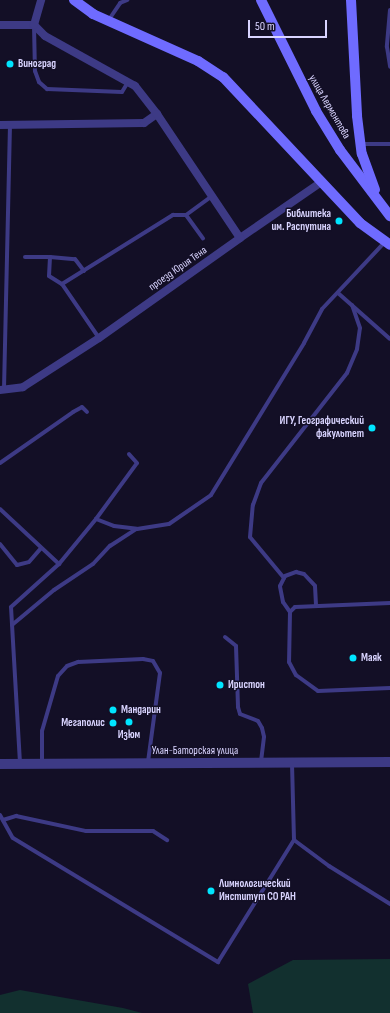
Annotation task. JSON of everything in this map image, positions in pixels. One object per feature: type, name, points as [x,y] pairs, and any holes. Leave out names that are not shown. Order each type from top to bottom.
[{"type":"main road","points":[[74,0],[108,21],[198,61],[223,77],[320,183],[360,223],[388,243]]},
{"type":"main road","name":"улица Лермонтова","points":[[262,0],[316,111],[344,155],[390,216]]},
{"type":"main road","points":[[351,0],[361,144],[370,180],[390,216]]},
{"type":"street","points":[[34,25],[41,0]]},
{"type":"street","points":[[0,25],[34,25],[45,36],[135,86],[157,114],[240,238]]},
{"type":"street","points":[[0,125],[144,123],[157,114]]},
{"type":"street","name":"проезд Юрия Тена","points":[[2,390],[23,387],[99,338],[320,183]]},
{"type":"street","name":"Улан-Баторская улица","points":[[0,764],[390,762]]},
{"type":"lane","points":[[108,21],[120,3],[127,0]]},
{"type":"lane","points":[[390,10],[387,47],[390,67]]},
{"type":"lane","points":[[34,25],[35,70],[39,82],[47,88],[122,92],[128,82]]},
{"type":"lane","points":[[2,390],[10,125]]},
{"type":"lane","points":[[361,144],[390,144]]},
{"type":"lane","points":[[62,284],[173,215],[186,215],[212,196]]},
{"type":"lane","points":[[186,215],[203,238]]},
{"type":"lane","points":[[96,519],[114,526],[137,529],[169,524],[211,494],[304,342],[322,309],[388,243]]},
{"type":"lane","points":[[25,257],[75,259],[84,271]]},
{"type":"lane","points":[[50,257],[49,276],[62,284],[99,338]]},
{"type":"lane","points":[[338,293],[390,339]]},
{"type":"lane","points":[[284,578],[250,537],[253,505],[261,483],[347,373],[357,349],[360,328],[352,305]]},
{"type":"lane","points":[[0,463],[73,412],[82,408],[88,412]]},
{"type":"lane","points":[[20,764],[11,607],[59,564],[96,519],[137,463],[129,454]]},
{"type":"lane","points":[[0,509],[59,564]]},
{"type":"lane","points":[[12,625],[54,590],[92,564],[110,546],[137,529]]},
{"type":"lane","points":[[0,544],[17,565],[29,562],[41,548]]},
{"type":"lane","points":[[316,606],[315,586],[304,574],[296,572],[284,578],[280,586],[282,602],[290,612],[289,662],[296,675],[318,691],[390,688]]},
{"type":"lane","points":[[290,612],[296,607],[390,603]]},
{"type":"lane","points":[[226,637],[236,646],[238,708],[240,714],[258,721],[262,728],[264,737],[261,762]]},
{"type":"lane","points":[[42,763],[42,731],[58,676],[67,666],[78,662],[143,659],[153,662],[160,673],[148,763]]},
{"type":"lane","points":[[0,815],[13,838],[218,962],[294,840],[292,762]]},
{"type":"lane","points":[[3,820],[16,816],[86,831],[153,831],[166,840]]},
{"type":"lane","points":[[294,840],[329,866],[390,904]]},
{"type":"green space","points":[[390,959],[390,1013],[253,1013],[248,984],[293,960]]},
{"type":"green space","points":[[20,990],[123,1008],[142,1013],[0,1013],[0,995]]},
{"type":"place","name":"Виноград","points":[[10,64]]},
{"type":"place","name":"Библитека им. Распутина","points":[[339,221]]},
{"type":"place","name":"ИГУ, Географический факультет","points":[[372,428]]},
{"type":"place","name":"Маяк","points":[[353,658]]},
{"type":"place","name":"Иристон","points":[[220,685]]},
{"type":"place","name":"Мандарин","points":[[113,710]]},
{"type":"place","name":"Изюм","points":[[129,722]]},
{"type":"place","name":"Мегаполис","points":[[113,723]]},
{"type":"place","name":"Лимнологический Институт СО РАН","points":[[211,891]]}]
